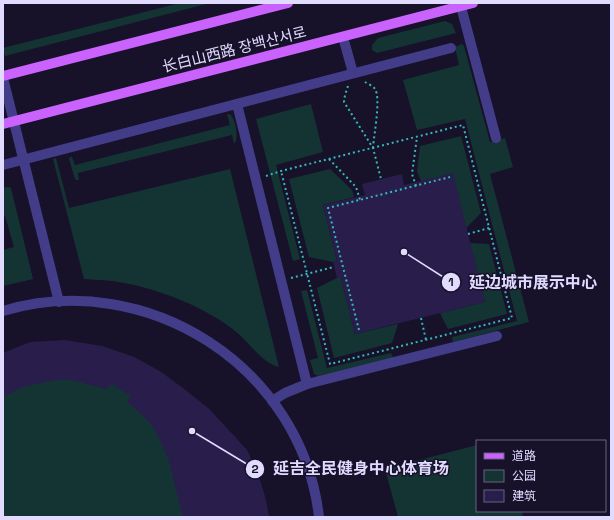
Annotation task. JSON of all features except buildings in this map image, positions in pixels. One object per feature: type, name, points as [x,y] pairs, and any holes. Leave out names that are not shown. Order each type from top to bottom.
[{"type":"main road","name":"长白山西路 장백산서로","points":[[3,77],[288,3]]},
{"type":"main road","name":"长白山西路 장백산서로","points":[[3,124],[473,3]]},
{"type":"street","points":[[461,5],[496,138]]},
{"type":"street","points":[[343,37],[353,73]]},
{"type":"street","points":[[3,165],[452,48]]},
{"type":"street","points":[[3,77],[59,302]]},
{"type":"street","points":[[237,104],[307,384]]},
{"type":"street","points":[[3,311],[36,303],[80,301],[102,302],[144,311],[184,327],[221,349],[253,378],[272,401],[291,429],[300,448],[314,489],[319,517]]},
{"type":"street","points":[[272,401],[284,393],[307,384],[497,336]]},
{"type":"path","points":[[373,148],[378,103],[377,93],[374,88],[353,73],[344,102],[373,148],[381,179]]},
{"type":"path","points":[[256,179],[281,171],[463,125],[512,318],[330,364],[281,171]]},
{"type":"path","points":[[416,186],[412,174],[417,137]]},
{"type":"path","points":[[329,159],[356,187],[360,200]]},
{"type":"path","points":[[359,330],[328,208],[450,177]]},
{"type":"path","points":[[468,234],[489,228]]},
{"type":"path","points":[[281,280],[334,267]]},
{"type":"path","points":[[421,318],[430,353]]},
{"type":"green space","points":[[180,3],[210,3],[5,56],[3,48]]},
{"type":"green space","points":[[445,21],[452,24],[456,33],[377,53],[372,50],[372,45],[378,38]]},
{"type":"green space","points":[[462,44],[464,46],[490,142],[505,138],[513,167],[490,174],[529,322],[453,342],[452,337],[517,321],[465,119],[417,130],[403,80],[459,65],[455,47]]},
{"type":"green space","points":[[311,104],[323,152],[276,165],[300,259],[293,261],[256,119]]},
{"type":"green space","points":[[227,114],[231,115],[236,126],[237,135],[236,142],[234,144],[232,135],[78,173],[79,180],[75,179],[69,159],[70,157],[72,157],[75,165],[230,125]]},
{"type":"green space","points":[[461,136],[481,213],[466,228],[421,181],[417,171],[420,146]]},
{"type":"green space","points":[[56,158],[69,208],[230,169],[279,367],[267,362],[235,331],[197,307],[167,295],[138,286],[114,281],[84,279],[53,159]]},
{"type":"green space","points":[[330,169],[352,190],[354,197],[323,205],[337,261],[333,262],[309,257],[289,179]]},
{"type":"green space","points":[[3,188],[11,188],[33,279],[3,286],[3,250],[14,247],[5,216],[3,216]]},
{"type":"green space","points":[[470,243],[489,244],[507,314],[448,329],[440,313],[485,302]]},
{"type":"green space","points":[[337,278],[341,278],[355,334],[398,324],[392,343],[334,358],[317,288]]},
{"type":"green space","points":[[307,290],[327,368],[391,353],[393,358],[318,376],[314,374],[310,360],[318,358],[301,291]]},
{"type":"green space","points":[[102,346],[134,357],[161,372],[209,409],[247,450],[258,474],[269,517],[3,517],[3,353]]},
{"type":"green space","points":[[476,445],[476,512],[522,512],[523,517],[398,517],[385,469]]},
{"type":"place","name":"延边城市展示中心","points":[[404,252]]},
{"type":"place","name":"延吉全民健身中心体育场","points":[[192,431]]}]
